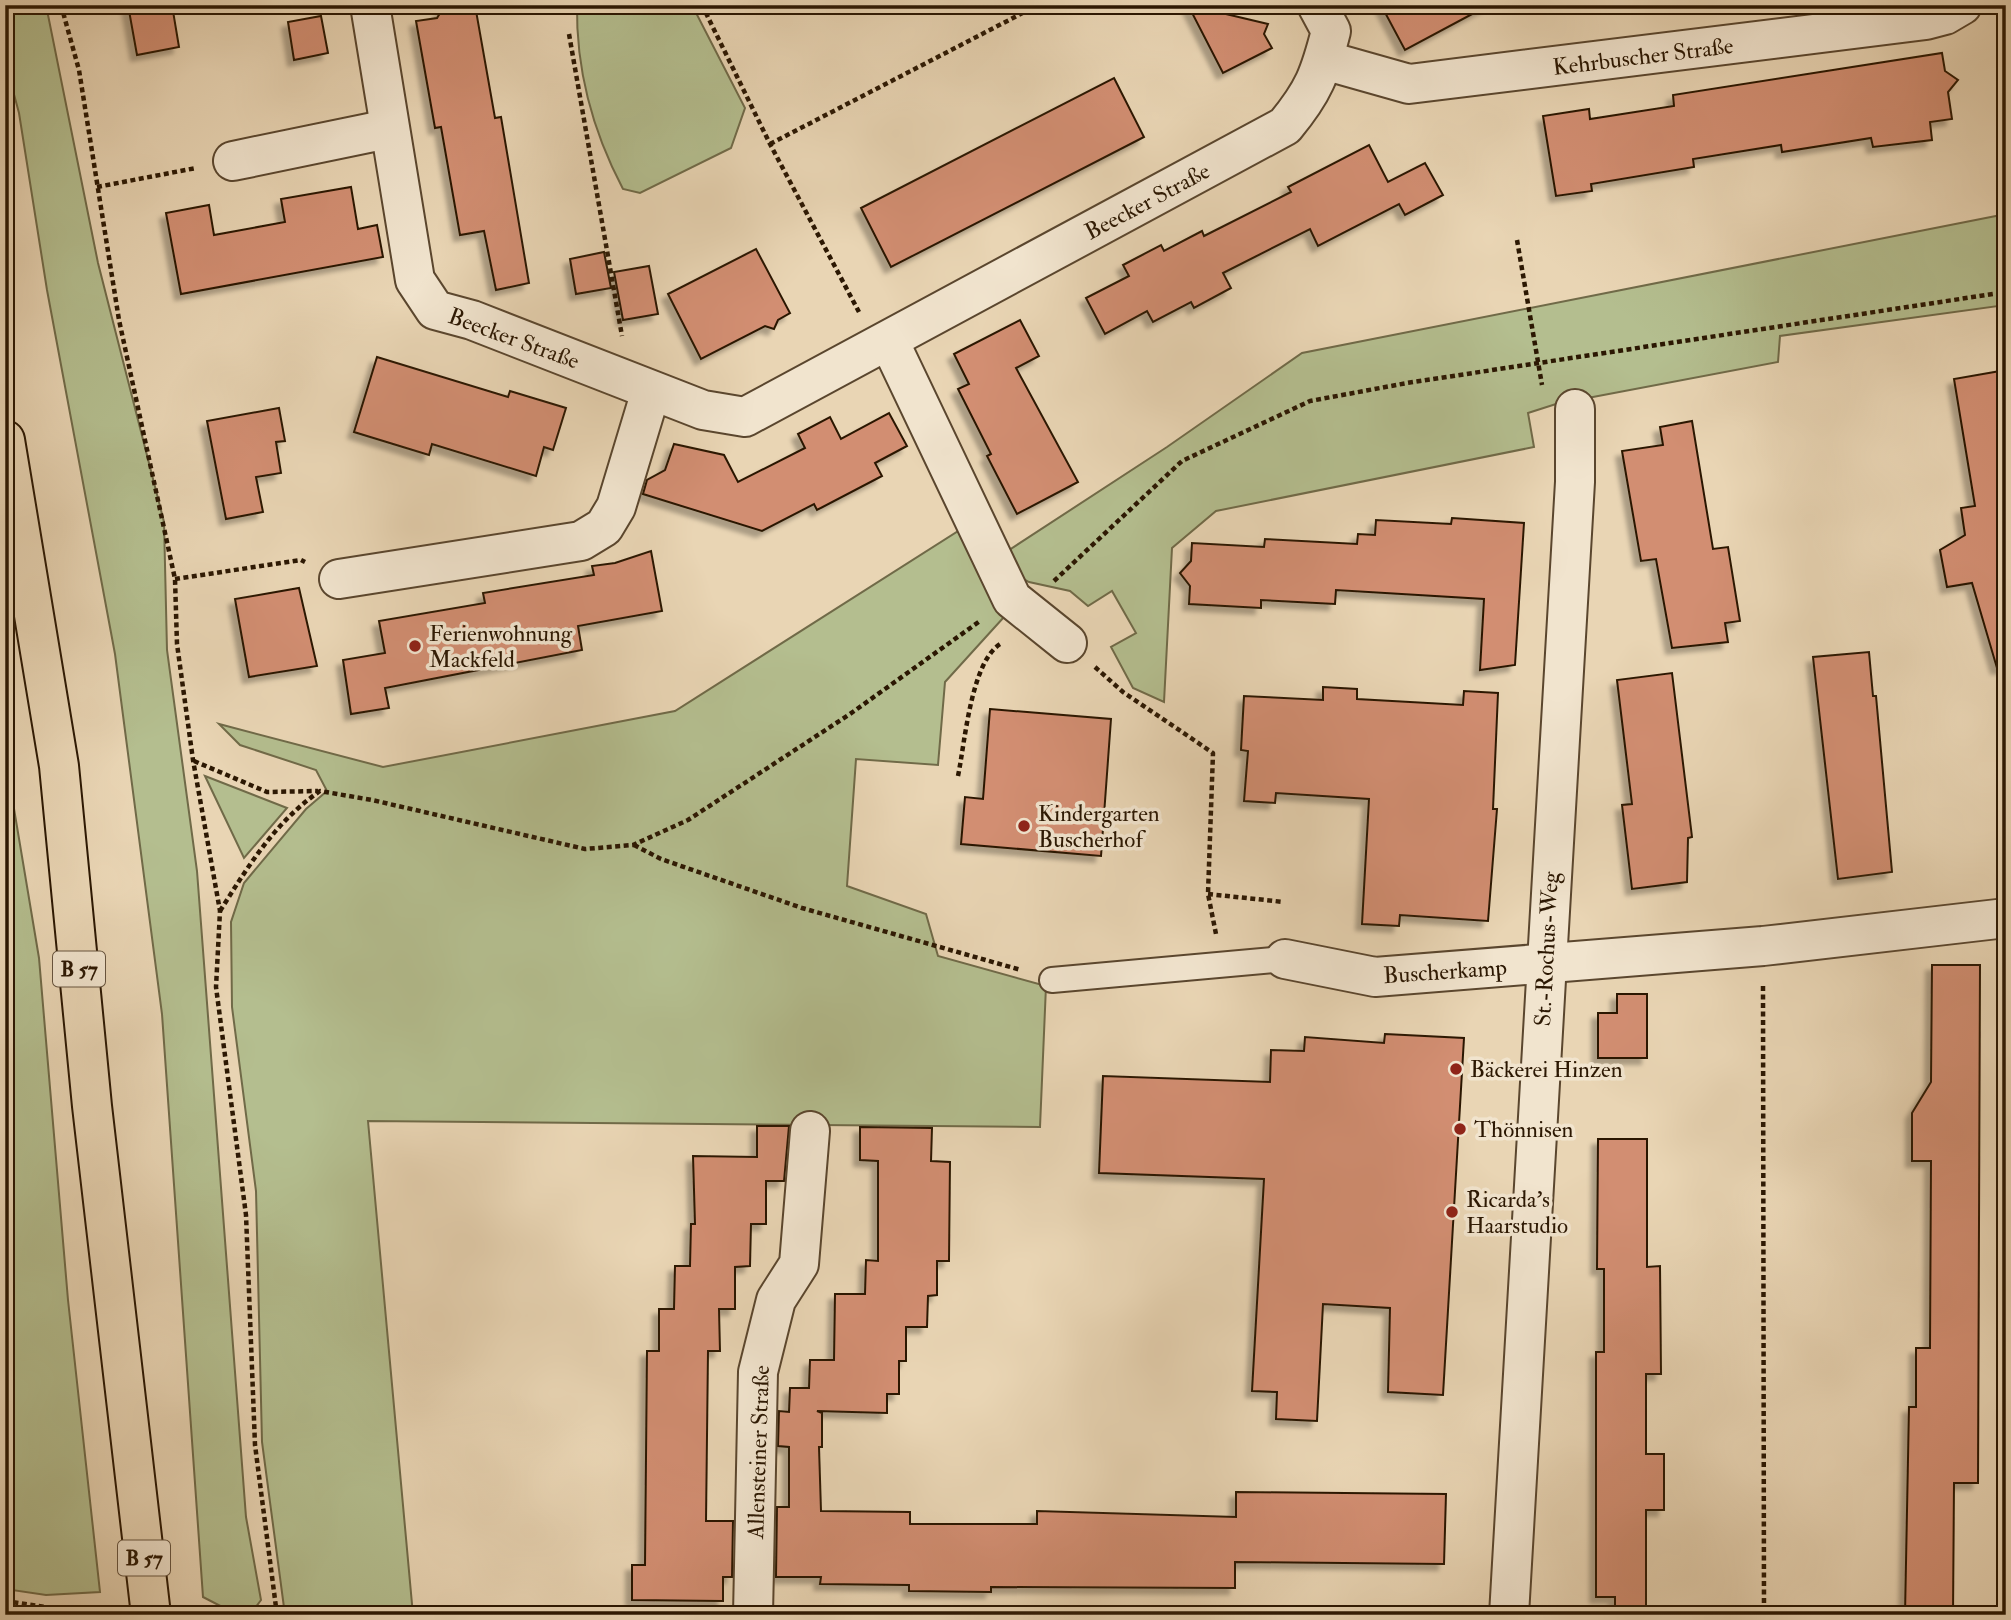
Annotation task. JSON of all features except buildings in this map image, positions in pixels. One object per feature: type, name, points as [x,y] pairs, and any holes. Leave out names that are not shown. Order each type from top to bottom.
[{"type":"main road","name":"B 57","points":[[5,440],[59,766],[92,1105],[150,1615]]},
{"type":"street","name":"Beecker Straße","points":[[370,5],[388,129],[415,280],[435,310],[472,320],[703,410],[745,416],[1285,127],[1310,96],[1324,60],[1331,31],[1317,5]]},
{"type":"street","name":"Kehrbuscher Straße","points":[[1324,60],[1409,84],[1926,20],[1945,15],[1962,5]]},
{"type":"street","points":[[233,161],[388,129]]},
{"type":"street","points":[[883,343],[1012,599],[1067,643]]},
{"type":"street","points":[[339,579],[581,541],[604,527],[616,507],[640,387]]},
{"type":"street","name":"St.-Rochus-Weg","points":[[1509,1615],[1575,419]]},
{"type":"street","name":"Buscherkamp","points":[[1285,959],[1375,977],[1763,946],[2006,918]]},
{"type":"street","name":"Allensteiner Straße","points":[[753,1615],[758,1372],[775,1300],[799,1264],[810,1131]]},
{"type":"lane","name":"Buscherkamp","points":[[1052,980],[1222,962],[1285,959]]},
{"type":"path","points":[[61,5],[79,69],[119,320],[175,579],[177,644],[193,760],[220,911],[216,987],[246,1216],[255,1445],[277,1615]]},
{"type":"path","points":[[702,5],[770,144],[883,343]]},
{"type":"path","points":[[770,144],[1038,5]]},
{"type":"path","points":[[569,34],[640,387]]},
{"type":"path","points":[[97,187],[233,161]]},
{"type":"path","points":[[1517,240],[1545,408],[1575,419]]},
{"type":"path","points":[[193,760],[267,792],[320,791],[372,800],[585,849],[633,845],[688,820],[850,714],[1012,599],[1047,588],[1182,461],[1253,425],[1310,401],[2006,292]]},
{"type":"path","points":[[175,579],[300,559],[339,579]]},
{"type":"path","points":[[958,776],[980,670],[990,649],[1021,632],[1067,643],[1123,691],[1213,753],[1208,894],[1222,962]]},
{"type":"path","points":[[220,911],[258,850],[293,810],[320,791]]},
{"type":"path","points":[[633,845],[661,859],[802,908],[1052,980]]},
{"type":"path","points":[[1208,894],[1284,902]]},
{"type":"path","points":[[1763,946],[1764,1615]]},
{"type":"path","points":[[5,1601],[102,1615]]},
{"type":"green space","points":[[5,5],[46,5],[98,263],[164,522],[167,650],[197,871],[246,1517],[261,1600],[252,1612],[230,1611],[203,1597],[162,1014],[115,654],[47,290],[19,113],[5,61]]},
{"type":"green space","points":[[577,5],[692,5],[745,108],[731,148],[640,193],[623,189],[603,145],[588,100],[577,29]]},
{"type":"green space","points":[[2006,214],[2006,305],[1780,336],[1778,362],[1556,404],[1528,413],[1534,447],[1216,511],[1172,548],[1164,702],[1133,688],[1111,647],[1136,633],[1112,591],[1088,606],[1070,591],[1029,582],[1013,573],[1003,554],[1167,447],[1302,353]]},
{"type":"green space","points":[[963,528],[1004,617],[945,682],[938,765],[856,759],[847,886],[926,914],[938,956],[1046,986],[1040,1127],[368,1121],[413,1615],[285,1615],[262,1442],[256,1191],[232,1007],[231,922],[244,883],[306,809],[327,791],[316,770],[240,745],[219,724],[383,767],[675,711]]},
{"type":"green space","points":[[5,755],[39,958],[68,1300],[100,1592],[46,1595],[5,1589]]},
{"type":"green space","points":[[205,776],[287,808],[244,858]]},
{"type":"place","name":"Ferienwohnung Mackfeld","points":[[415,646]]},
{"type":"place","name":"Kindergarten Buscherhof","points":[[1024,826]]},
{"type":"place","name":"Bäckerei Hinzen","points":[[1456,1069]]},
{"type":"place","name":"Thönnisen","points":[[1460,1129]]},
{"type":"place","name":"Ricarda's Haarstudio","points":[[1452,1212]]}]
